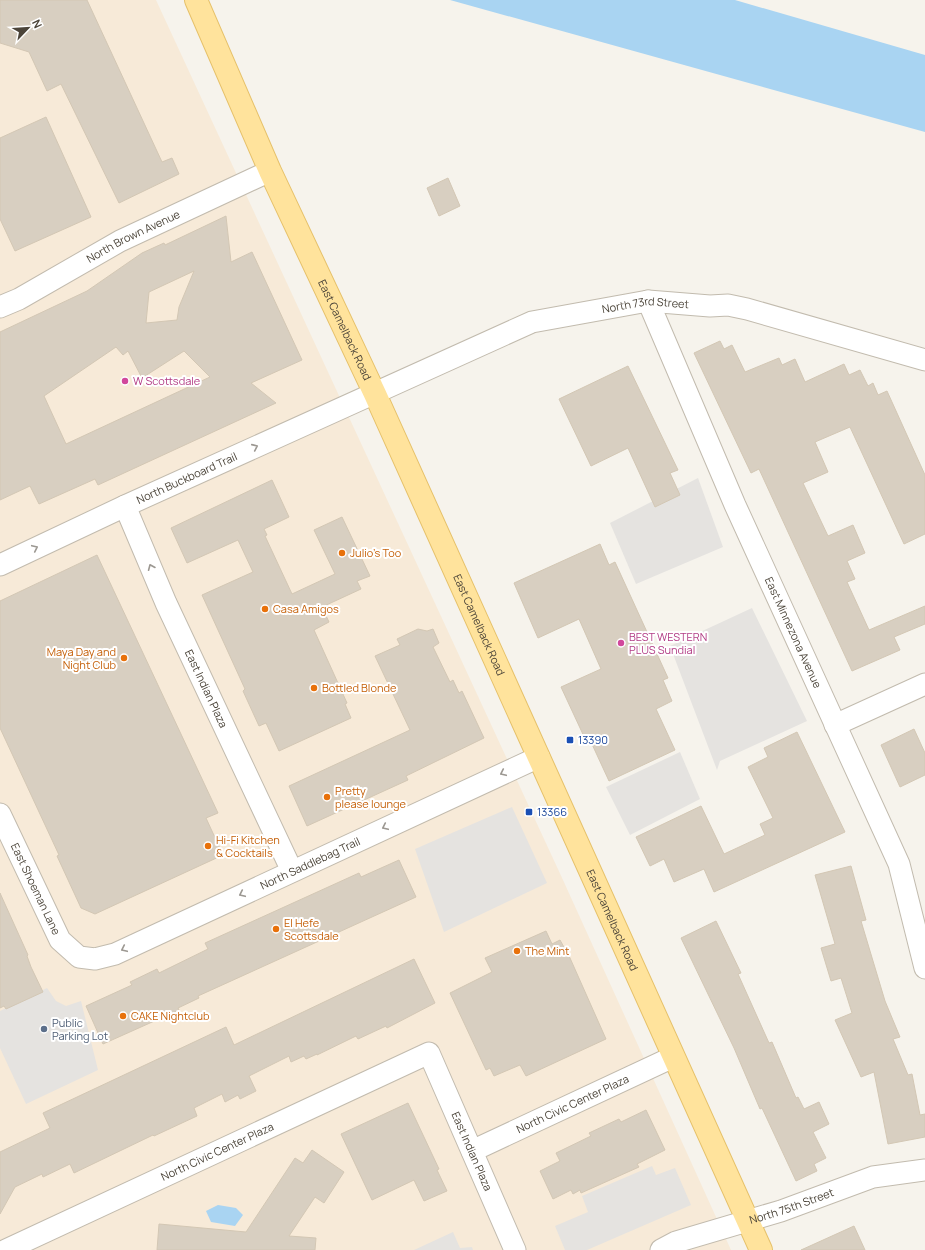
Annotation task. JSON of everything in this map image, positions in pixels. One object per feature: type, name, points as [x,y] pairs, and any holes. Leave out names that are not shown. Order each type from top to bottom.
[{"type":"main road","name":"East Camelback Road","points":[[196,0],[270,171],[375,394],[539,757],[598,893],[760,1250]]},
{"type":"street","name":"North Brown Avenue","points":[[0,307],[19,299],[120,241],[270,171]]},
{"type":"street","name":"North 73rd Street","points":[[375,394],[532,322],[648,301],[710,306],[728,305],[747,309],[925,360]]},
{"type":"street","name":"East Minnezona Avenue","points":[[648,301],[735,505],[899,864],[923,945],[925,968]]},
{"type":"street","name":"North Buckboard Trail","points":[[0,565],[125,506],[375,394]]},
{"type":"street","name":"East Indian Plaza","points":[[125,506],[166,603],[292,870]]},
{"type":"street","points":[[835,725],[925,684]]},
{"type":"street","name":"North Saddlebag Trail","points":[[79,957],[95,958],[115,954],[292,870],[539,757]]},
{"type":"street","name":"East Shoeman Lane","points":[[0,814],[60,940],[79,957]]},
{"type":"street","name":"East Indian Plaza","points":[[429,1053],[515,1250]]},
{"type":"street","name":"North Civic Center Plaza","points":[[6,1250],[429,1053]]},
{"type":"street","name":"North Civic Center Plaza","points":[[472,1151],[673,1057]]},
{"type":"street","name":"North 75th Street","points":[[661,1250],[676,1242],[781,1211],[874,1177],[925,1170]]},
{"type":"shaded area","points":[[0,0],[156,0],[563,880],[731,1250],[0,1250]]},
{"type":"shaded area","points":[[698,478],[723,547],[636,584],[610,523]]},
{"type":"shaded area","points":[[752,608],[807,721],[720,761],[717,770],[670,646]]},
{"type":"shaded area","points":[[680,752],[700,799],[630,835],[606,787]]},
{"type":"shaded area","points":[[512,807],[547,883],[444,932],[415,849]]},
{"type":"shaded area","name":"Public Parking Lot","points":[[47,988],[56,1001],[66,1006],[81,1001],[98,1070],[26,1104],[0,1048],[0,1011]]},
{"type":"shaded area","points":[[652,1166],[656,1175],[675,1168],[691,1205],[587,1250],[565,1250],[555,1226],[588,1212],[582,1196]]},
{"type":"shaded area","points":[[453,1232],[460,1248],[472,1247],[473,1250],[414,1250]]},
{"type":"water","points":[[450,0],[735,0],[925,55],[925,132]]},
{"type":"water","points":[[218,1205],[236,1208],[243,1215],[235,1226],[211,1222],[206,1211]]},
{"type":"building","points":[[0,0],[87,0],[162,162],[172,158],[179,174],[119,203],[61,84],[47,91],[29,52],[0,43]]},
{"type":"building","points":[[46,117],[91,217],[15,251],[0,219],[0,138]]},
{"type":"building","points":[[448,178],[460,206],[439,216],[427,188]]},
{"type":"building","points":[[226,216],[231,262],[252,252],[302,360],[251,383],[276,403],[98,485],[95,479],[39,504],[30,486],[0,500],[0,332],[87,291],[142,253],[164,243],[165,245]],"holes":[[[194,271],[179,307],[177,320],[146,323],[149,292]],[[116,347],[123,355],[128,351],[142,378],[184,351],[210,377],[66,444],[44,396]]]},
{"type":"building","points":[[720,341],[724,349],[732,345],[745,372],[779,358],[782,365],[795,359],[805,382],[844,364],[849,375],[860,370],[868,386],[873,383],[878,395],[887,391],[925,475],[925,534],[904,544],[850,427],[815,442],[828,472],[803,483],[828,536],[853,525],[865,553],[847,561],[855,579],[847,582],[869,630],[925,606],[925,624],[894,637],[900,650],[852,671],[759,469],[751,473],[694,353]]},
{"type":"building","points":[[628,366],[678,470],[670,473],[680,495],[655,507],[628,448],[591,466],[559,399]]},
{"type":"building","points":[[272,480],[289,517],[264,529],[267,535],[265,536],[292,594],[335,574],[314,530],[342,517],[370,576],[357,581],[361,589],[322,607],[329,622],[314,630],[347,703],[345,704],[351,718],[279,751],[266,723],[259,726],[243,691],[245,689],[202,595],[253,572],[238,540],[187,563],[171,528]]},
{"type":"building","name":"BEST WESTERN PLUS Sundial","points":[[600,544],[609,565],[615,562],[668,678],[663,680],[672,701],[656,709],[675,750],[609,781],[591,742],[587,743],[561,687],[601,669],[579,619],[538,638],[514,583]]},
{"type":"building","points":[[97,555],[218,813],[206,818],[223,855],[95,914],[81,908],[57,856],[59,855],[0,728],[0,601]]},
{"type":"building","points":[[418,629],[427,631],[433,629],[439,643],[433,647],[450,682],[453,680],[459,693],[462,691],[484,738],[406,776],[408,780],[307,826],[289,786],[410,730],[375,656],[400,645],[397,639]]},
{"type":"building","points":[[914,729],[925,753],[925,775],[900,787],[881,745]]},
{"type":"building","points":[[797,732],[845,832],[714,892],[704,869],[674,882],[664,859],[650,866],[636,837],[701,806],[724,854],[765,835],[760,824],[773,818],[748,767],[768,757],[764,748]]},
{"type":"building","points":[[399,860],[416,897],[198,996],[199,998],[178,1008],[179,1010],[103,1044],[86,1006],[132,985],[130,982],[157,969],[159,973],[208,949],[205,943],[359,873],[361,877]]},
{"type":"building","points":[[851,866],[866,920],[861,921],[885,1001],[900,1037],[893,1039],[908,1075],[912,1074],[920,1115],[925,1114],[925,1137],[888,1144],[874,1072],[861,1077],[835,1020],[852,1013],[841,978],[831,981],[821,948],[835,944],[815,875]]},
{"type":"building","points":[[0,893],[43,992],[6,1009],[4,1006],[0,1008]]},
{"type":"building","points":[[716,921],[741,973],[738,974],[769,1043],[772,1042],[796,1098],[798,1097],[804,1109],[819,1102],[829,1124],[813,1132],[826,1158],[814,1164],[817,1171],[796,1181],[762,1108],[760,1109],[734,1048],[681,938]]},
{"type":"building","points":[[546,931],[552,944],[560,940],[570,958],[606,1039],[526,1076],[520,1065],[494,1076],[490,1068],[486,1070],[450,993],[492,972],[485,958]]},
{"type":"building","points":[[414,959],[435,1003],[387,1028],[386,1026],[358,1039],[356,1036],[306,1059],[304,1056],[291,1062],[289,1056],[249,1076],[256,1091],[240,1099],[238,1095],[225,1102],[222,1094],[194,1108],[197,1116],[154,1136],[153,1135],[74,1173],[70,1164],[43,1177],[42,1174],[15,1187],[0,1214],[0,1152],[50,1128],[43,1113],[226,1027],[234,1045]]},
{"type":"building","points":[[408,1103],[439,1169],[437,1170],[447,1191],[424,1201],[414,1180],[372,1200],[341,1134]]},
{"type":"building","points":[[646,1110],[665,1150],[637,1164],[639,1167],[581,1193],[580,1190],[573,1194],[571,1190],[553,1199],[540,1171],[560,1161],[556,1153],[591,1136],[589,1133],[619,1119],[621,1122]]},
{"type":"building","points":[[312,1150],[344,1172],[324,1203],[315,1197],[289,1236],[316,1238],[315,1250],[157,1250],[159,1224],[246,1232],[295,1158],[303,1163]]},
{"type":"building","points":[[854,1226],[865,1250],[801,1250]]},
{"type":"place","name":"W Scottsdale","points":[[125,381]]},
{"type":"place","name":"Julio's Too","points":[[342,553]]},
{"type":"place","name":"Casa Amigos","points":[[265,609]]},
{"type":"place","name":"BEST WESTERN PLUS Sundial","points":[[621,643]]},
{"type":"place","name":"Maya Day and Night Club","points":[[124,658]]},
{"type":"place","name":"Bottled Blonde","points":[[314,688]]},
{"type":"place","name":"13390","points":[[570,740]]},
{"type":"place","name":"Pretty please lounge","points":[[327,797]]},
{"type":"place","name":"13366","points":[[529,812]]},
{"type":"place","name":"Hi-Fi Kitchen & Cocktails","points":[[208,846]]},
{"type":"place","name":"El Hefe Scottsdale","points":[[276,929]]},
{"type":"place","name":"The Mint","points":[[517,951]]},
{"type":"place","name":"CAKE Nightclub","points":[[123,1016]]},
{"type":"place","name":"Public Parking Lot","points":[[44,1029]]}]
